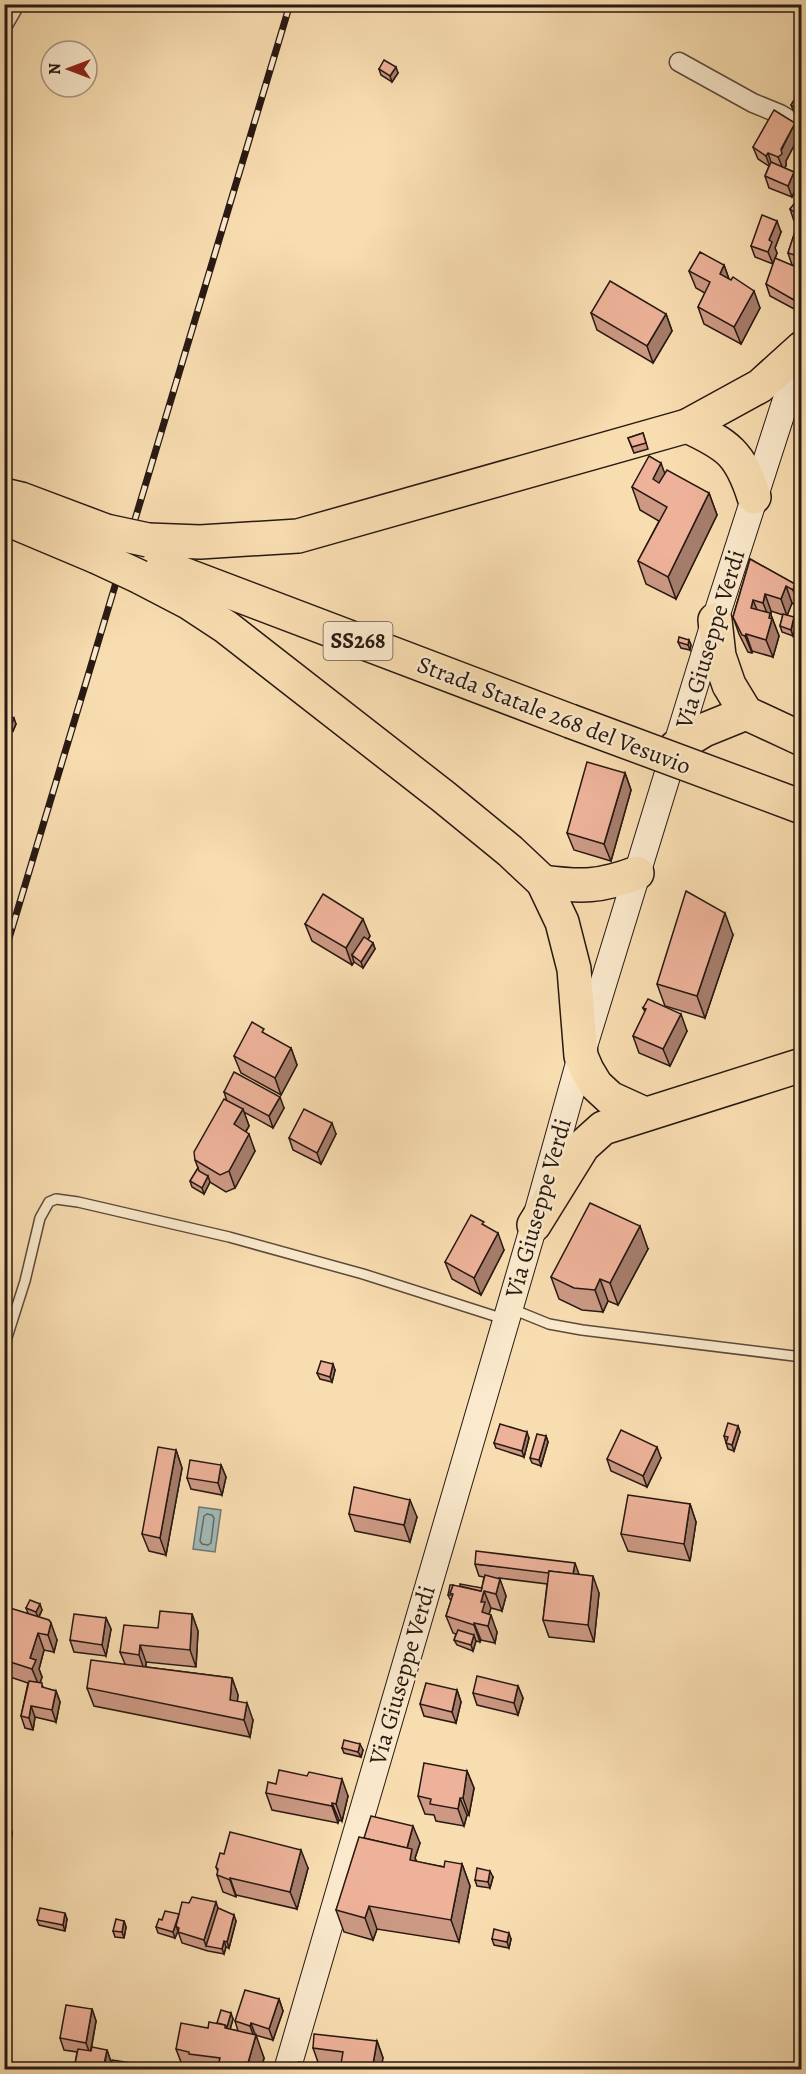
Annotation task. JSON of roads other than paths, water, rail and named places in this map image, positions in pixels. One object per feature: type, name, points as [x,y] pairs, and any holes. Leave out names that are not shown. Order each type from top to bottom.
[{"type":"highway","points":[[145,559],[200,542],[298,536],[687,426],[760,386],[801,349]]},
{"type":"highway","points":[[687,426],[715,439],[735,455],[746,472],[754,497]]},
{"type":"highway","points":[[4,495],[21,499],[102,544]]},
{"type":"highway","points":[[4,507],[145,559],[188,602],[226,627],[444,797],[510,851],[543,882],[562,922],[574,969],[581,1056],[596,1085],[610,1098],[645,1114]]},
{"type":"highway","points":[[4,515],[21,525],[102,544]]},
{"type":"highway","name":"Strada Statale 268 del Vesuvio","points":[[145,559],[801,807]]},
{"type":"highway","points":[[715,621],[719,656],[729,686],[746,713],[801,739]]},
{"type":"highway","points":[[676,747],[704,730],[746,713]]},
{"type":"highway","points":[[543,882],[574,886],[608,884],[637,873]]},
{"type":"highway","points":[[534,1225],[584,1146],[603,1128],[801,1065]]},
{"type":"street","points":[[4,23],[15,4]]},
{"type":"street","points":[[679,62],[801,127]]},
{"type":"street","name":"Via Giuseppe Verdi","points":[[287,2070],[534,1225],[581,1056],[801,349]]},
{"type":"lane","points":[[4,1347],[25,1281],[40,1218],[50,1202],[56,1199],[78,1202],[240,1240],[549,1324],[801,1357]]},
{"type":"water","points":[[199,1507],[221,1510],[215,1552],[193,1549]]},
{"type":"railway","points":[[4,955],[290,4]]}]
